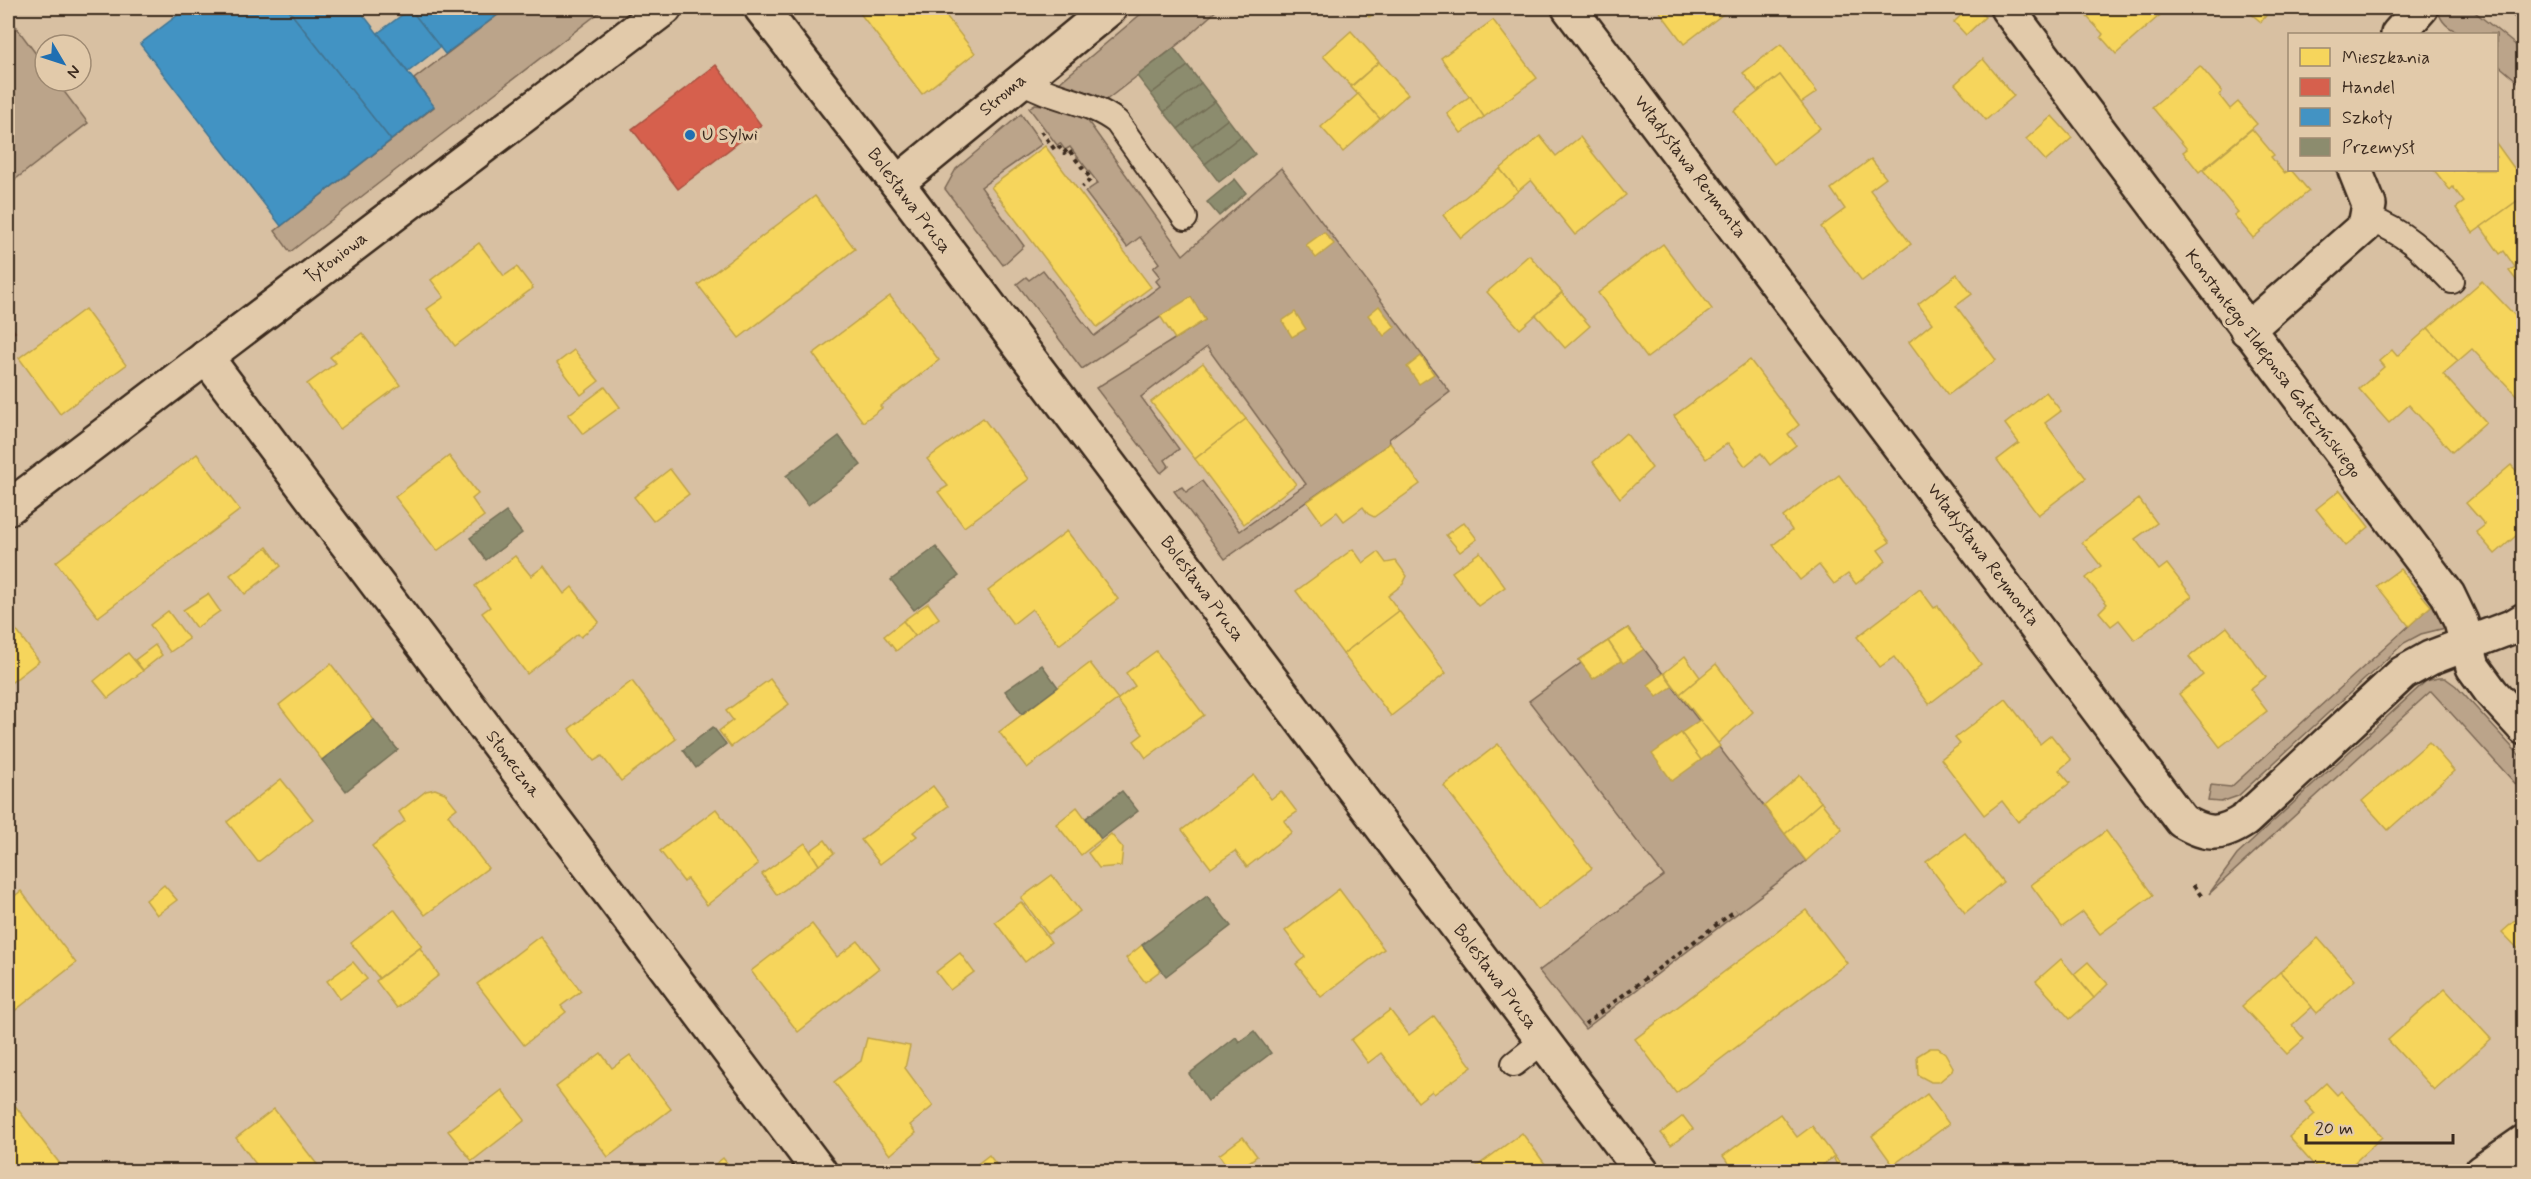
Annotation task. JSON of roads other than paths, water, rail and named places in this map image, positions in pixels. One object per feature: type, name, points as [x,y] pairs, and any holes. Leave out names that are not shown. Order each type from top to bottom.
[{"type":"street","name":"Tytoniowa","points":[[8,508],[665,8]]},
{"type":"street","name":"Bolesława Prusa","points":[[761,8],[897,183],[1642,1172]]},
{"type":"street","name":"Stroma","points":[[897,183],[1109,8]]},
{"type":"street","name":"Władysława Reymonta","points":[[1569,8],[2182,820],[2197,830],[2211,833],[2232,829],[2246,820],[2403,673],[2430,658],[2514,626],[2523,620]]},
{"type":"street","name":"Konstantego Ildefonsa Gałczyńskiego","points":[[2007,8],[2448,595],[2461,622],[2473,667],[2523,728]]},
{"type":"street","points":[[2399,33],[2421,8]]},
{"type":"street","points":[[2247,330],[2365,226],[2369,205],[2355,171]]},
{"type":"street","name":"Słoneczna","points":[[206,357],[820,1172]]},
{"type":"street","points":[[2481,1172],[2523,1142]]},
{"type":"lane","points":[[1015,85],[1104,112],[1117,122],[1185,218]]},
{"type":"lane","points":[[2368,218],[2394,229],[2416,243],[2452,280]]},
{"type":"lane","points":[[1514,1064],[1543,1041]]},
{"type":"place","name":"U Sylwi","points":[[690,135]]}]
